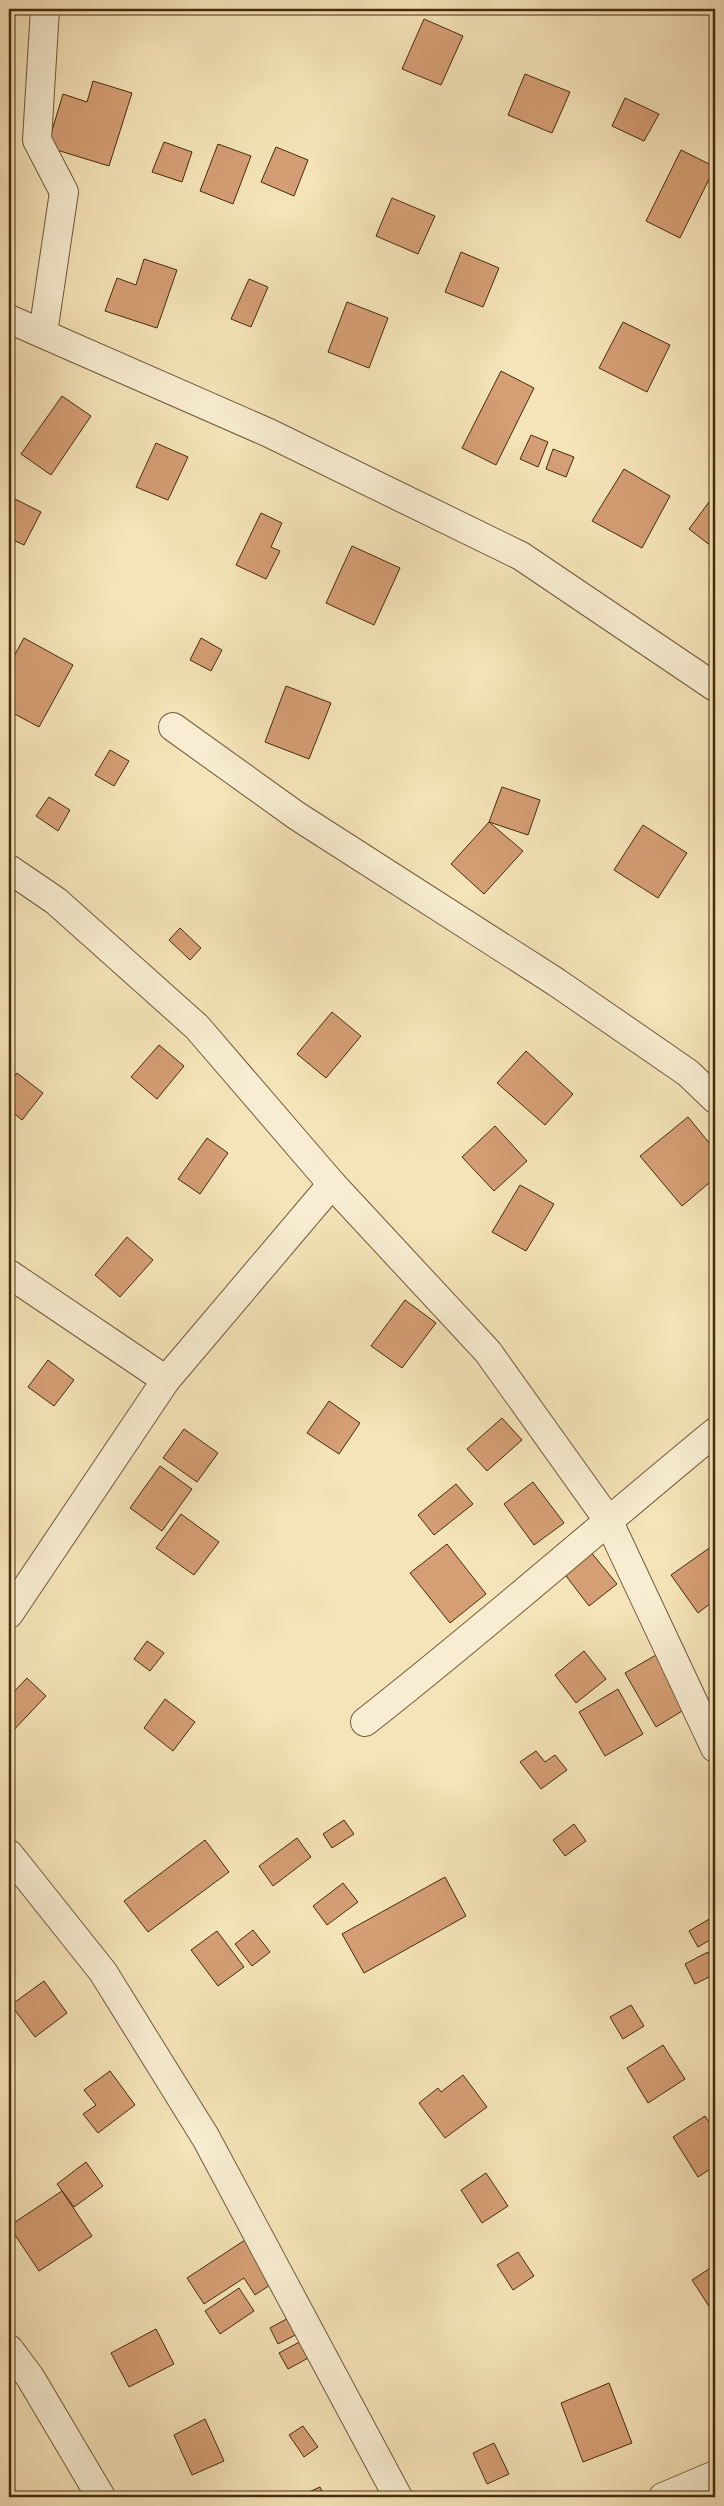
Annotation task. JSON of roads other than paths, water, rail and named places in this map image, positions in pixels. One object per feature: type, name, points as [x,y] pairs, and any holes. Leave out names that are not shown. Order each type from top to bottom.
[{"type":"street","points":[[43,332],[64,192],[37,140],[45,9]]},
{"type":"street","points":[[9,319],[43,332],[269,433],[522,556],[715,687]]},
{"type":"street","points":[[173,727],[296,816],[581,999],[688,1073],[715,1099]]},
{"type":"street","points":[[9,869],[56,901],[197,1027],[332,1184],[488,1352],[608,1520],[715,1748]]},
{"type":"street","points":[[9,1614],[166,1380],[332,1184]]},
{"type":"street","points":[[9,1274],[166,1380]]},
{"type":"street","points":[[365,1722],[461,1647],[608,1520],[715,1432]]},
{"type":"street","points":[[9,1854],[103,1972],[206,2138],[398,2497]]},
{"type":"street","points":[[9,2349],[30,2377],[101,2497]]},
{"type":"street","points":[[663,2497],[715,2475]]}]
